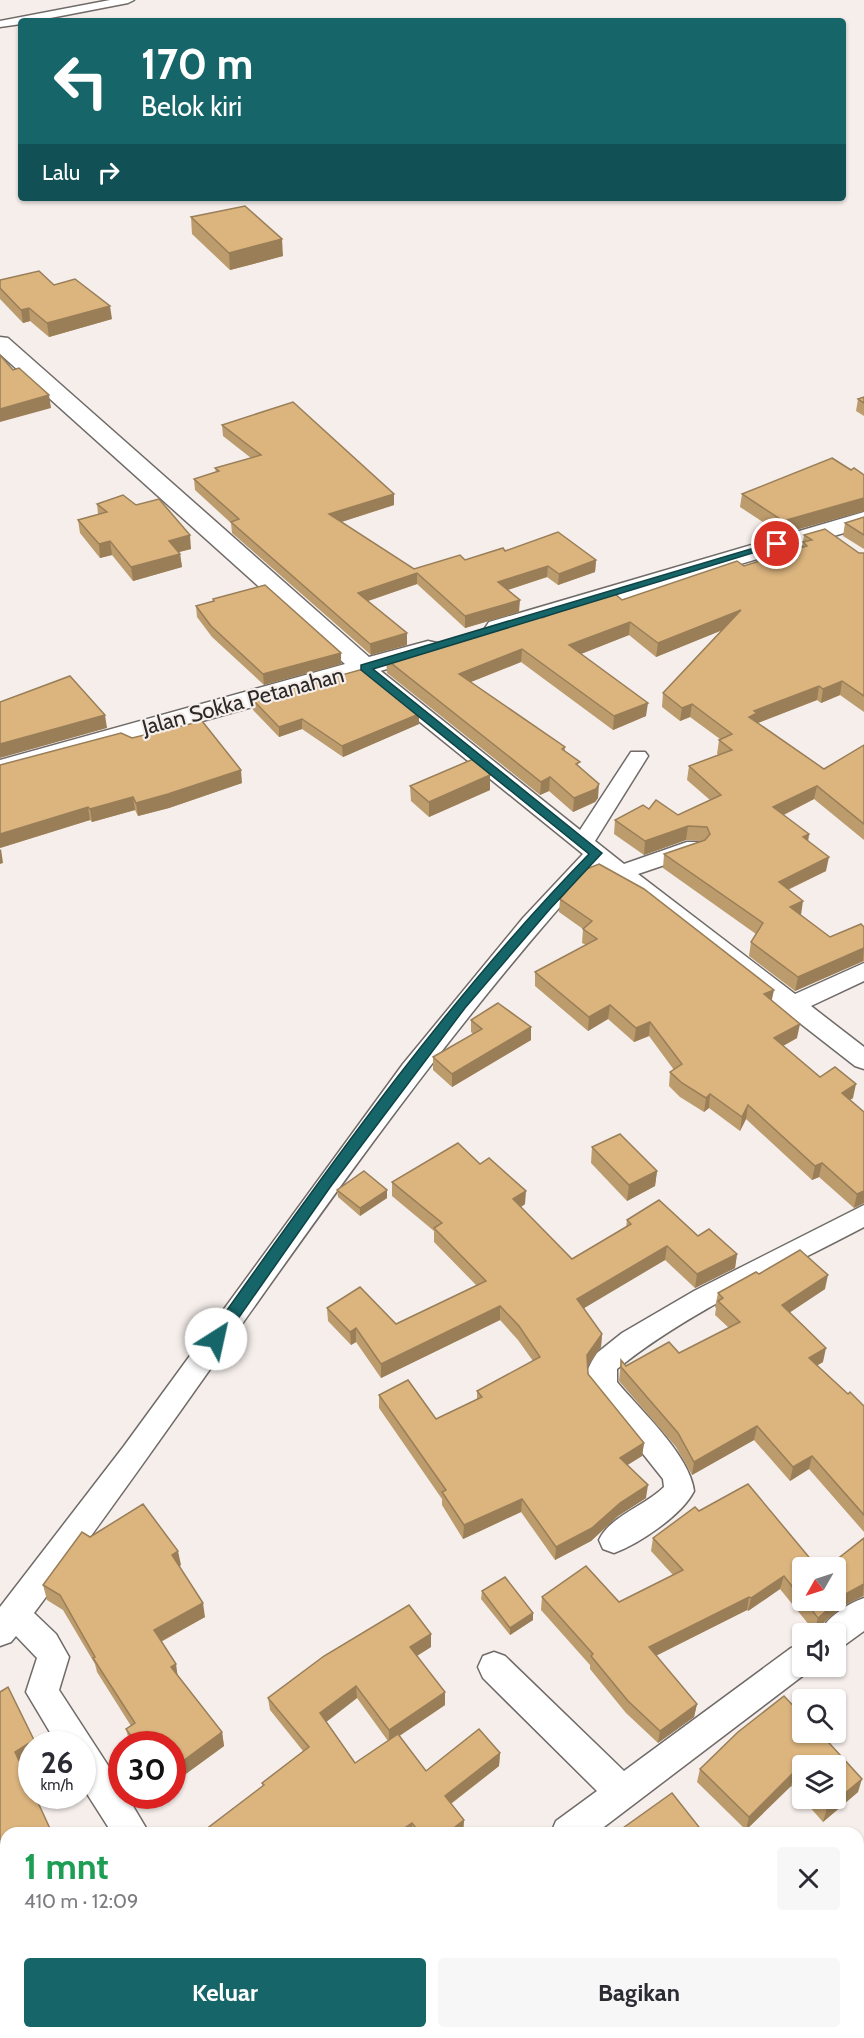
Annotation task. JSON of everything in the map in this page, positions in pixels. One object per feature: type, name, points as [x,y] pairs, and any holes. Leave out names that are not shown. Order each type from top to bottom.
[{"type":"street","points":[[32,18],[128,0]]},
{"type":"street","points":[[0,24],[18,21]]},
{"type":"street","points":[[0,343],[365,668],[864,1060]]},
{"type":"street","name":"Jalan Sokka Petanahan","points":[[0,769],[831,537],[864,519]]},
{"type":"street","points":[[67,1731],[42,1692],[53,1657],[48,1647],[34,1630],[6,1624],[133,1456],[326,1182],[432,1042],[545,906],[590,847],[638,756]]},
{"type":"street","points":[[623,872],[695,847]]},
{"type":"street","points":[[793,1005],[864,972]]},
{"type":"street","points":[[614,1540],[674,1498],[678,1491],[678,1480],[674,1470],[603,1386],[602,1369],[607,1361],[632,1341],[704,1299],[864,1215]]},
{"type":"street","points":[[846,1626],[864,1612]]},
{"type":"street","points":[[576,1827],[792,1665]]},
{"type":"street","points":[[494,1667],[622,1792]]},
{"type":"street","points":[[96,1778],[128,1827]]},
{"type":"building","points":[[245,206],[282,239],[229,253],[191,217]]},
{"type":"building","points":[[39,271],[54,285],[75,279],[110,306],[47,323],[29,308],[21,310],[0,288],[0,280]]},
{"type":"building","points":[[0,355],[13,370],[19,368],[49,395],[0,409]]},
{"type":"building","points":[[293,402],[394,494],[329,514],[414,569],[460,555],[465,560],[503,548],[505,551],[558,532],[596,560],[559,574],[548,566],[498,582],[520,600],[465,616],[417,573],[358,593],[407,633],[370,644],[231,522],[239,519],[194,479],[219,471],[215,468],[261,455],[222,425]]},
{"type":"building","points":[[832,458],[864,475],[864,498],[783,521],[742,494]]},
{"type":"building","points":[[123,495],[136,505],[159,499],[190,535],[169,541],[180,554],[131,567],[110,541],[99,544],[78,520],[107,512],[97,504]]},
{"type":"building","points":[[864,517],[864,535],[845,523]]},
{"type":"building","points":[[825,529],[859,553],[864,553],[864,696],[842,681],[823,689],[819,686],[754,711],[757,713],[749,717],[824,769],[864,745],[864,824],[817,786],[773,807],[809,834],[803,837],[829,857],[779,882],[803,901],[790,907],[830,937],[861,924],[864,927],[864,948],[798,977],[751,942],[763,923],[664,854],[705,840],[710,834],[707,827],[688,826],[645,841],[615,820],[643,805],[649,809],[656,800],[678,815],[721,795],[689,766],[732,750],[719,740],[732,734],[692,704],[682,708],[663,693],[741,610],[658,643],[630,622],[569,645],[648,703],[614,716],[522,649],[459,674],[565,747],[562,749],[580,762],[576,764],[599,784],[596,789],[574,798],[550,777],[541,782],[386,659],[538,614],[542,618],[613,592],[622,600],[737,561],[744,566],[807,546],[803,542],[812,540],[804,535]]},
{"type":"building","points":[[265,585],[341,653],[263,674],[211,626],[196,606]]},
{"type":"building","points":[[363,669],[419,714],[342,746],[302,719],[279,727],[253,700]]},
{"type":"building","points":[[70,676],[105,715],[0,744],[0,702]]},
{"type":"building","points":[[202,721],[241,770],[136,803],[133,797],[90,809],[88,807],[0,834],[0,765],[121,733],[132,738]]},
{"type":"building","points":[[478,757],[485,762],[490,775],[429,802],[410,786]]},
{"type":"building","points":[[599,864],[644,889],[774,990],[764,994],[800,1024],[774,1038],[820,1077],[835,1067],[856,1084],[842,1093],[864,1112],[864,1191],[857,1194],[822,1163],[815,1166],[748,1105],[742,1117],[710,1094],[706,1098],[682,1083],[670,1072],[682,1064],[650,1022],[636,1028],[610,1005],[589,1017],[535,972],[597,939],[583,929],[592,921],[560,899],[584,870]]},
{"type":"building","points":[[498,1003],[531,1027],[452,1074],[433,1057],[482,1029],[471,1020]]},
{"type":"building","points":[[620,1134],[657,1171],[629,1185],[592,1147]]},
{"type":"building","points":[[458,1143],[480,1164],[489,1158],[526,1191],[513,1199],[572,1259],[631,1224],[627,1220],[659,1200],[698,1236],[709,1229],[737,1254],[697,1274],[667,1246],[577,1299],[602,1334],[587,1355],[588,1374],[644,1443],[620,1458],[648,1485],[620,1503],[592,1528],[556,1547],[522,1499],[464,1525],[442,1492],[446,1490],[379,1395],[408,1380],[436,1419],[482,1397],[477,1391],[540,1357],[519,1326],[500,1306],[381,1364],[356,1328],[350,1332],[327,1308],[360,1287],[396,1324],[486,1281],[434,1228],[442,1223],[392,1182]]},
{"type":"building","points":[[364,1171],[387,1190],[360,1208],[337,1190]]},
{"type":"building","points":[[800,1250],[828,1275],[782,1305],[826,1348],[809,1358],[864,1406],[864,1515],[812,1456],[793,1467],[757,1426],[694,1462],[678,1433],[621,1367],[621,1360],[626,1366],[669,1342],[679,1353],[740,1322],[718,1301],[723,1298],[718,1293],[756,1272],[759,1274]]},
{"type":"building","points":[[748,1484],[809,1557],[792,1557],[792,1586],[784,1576],[751,1598],[649,1647],[697,1704],[660,1731],[628,1701],[591,1656],[593,1654],[542,1597],[586,1566],[619,1602],[683,1570],[653,1538],[695,1507],[699,1511]]},
{"type":"building","points":[[143,1504],[178,1551],[172,1555],[203,1603],[154,1630],[176,1664],[171,1667],[222,1732],[186,1759],[186,1731],[127,1731],[126,1729],[135,1723],[93,1658],[95,1657],[60,1595],[43,1585],[82,1532],[90,1537]]},
{"type":"building","points":[[864,1538],[864,1584],[846,1594],[846,1557],[840,1557]]},
{"type":"building","points":[[505,1577],[533,1613],[510,1628],[482,1591]]},
{"type":"building","points":[[409,1605],[431,1634],[410,1647],[445,1692],[389,1730],[356,1686],[320,1713],[355,1763],[398,1734],[426,1771],[479,1729],[500,1753],[445,1796],[464,1820],[455,1827],[415,1827],[412,1823],[406,1827],[209,1827],[309,1747],[268,1698],[324,1656]]},
{"type":"building","points":[[813,1611],[826,1611],[818,1618]]},
{"type":"building","points":[[8,1687],[30,1731],[18,1731],[18,1750],[15,1752],[18,1758],[18,1809],[41,1809],[49,1827],[0,1827],[0,1692]]},
{"type":"building","points":[[784,1696],[792,1704],[792,1743],[829,1743],[840,1755],[792,1755],[792,1774],[749,1817],[700,1769],[738,1732]]},
{"type":"building","points":[[846,1762],[862,1779],[846,1792]]},
{"type":"building","points":[[672,1793],[699,1827],[624,1827]]},
{"type":"route","points":[[216,1339],[326,1182],[461,1005],[545,906],[596,853],[584,841],[365,668],[777,544]]}]
